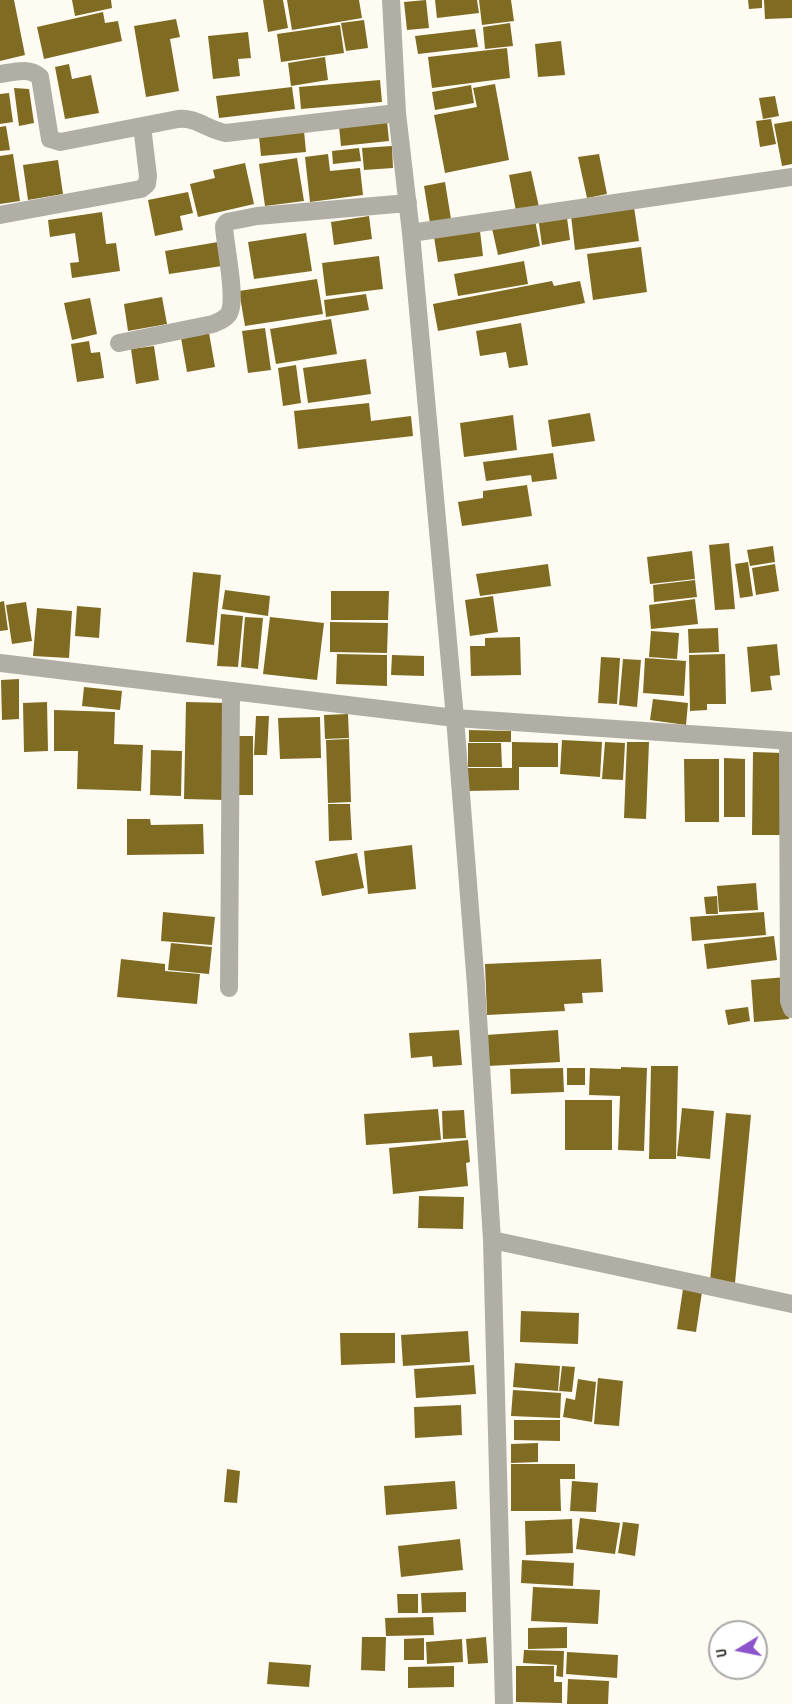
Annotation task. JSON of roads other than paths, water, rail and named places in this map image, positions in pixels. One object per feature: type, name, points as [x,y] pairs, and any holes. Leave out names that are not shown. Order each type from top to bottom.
[{"type":"street","points":[[391,0],[397,113],[411,233],[456,718],[492,1240],[504,1704]]},
{"type":"street","points":[[0,74],[27,71],[34,72],[40,77],[50,139],[60,142],[191,118],[211,130],[226,133],[397,113]]},
{"type":"street","points":[[0,215],[141,189],[147,184],[142,126]]},
{"type":"street","points":[[411,233],[792,177]]},
{"type":"street","points":[[119,343],[224,320],[230,311],[231,297],[224,226],[228,222],[257,216],[408,203]]},
{"type":"street","points":[[0,663],[456,718],[790,741],[789,1001],[792,1009]]},
{"type":"street","points":[[229,988],[231,691]]},
{"type":"street","points":[[492,1240],[792,1304]]}]
